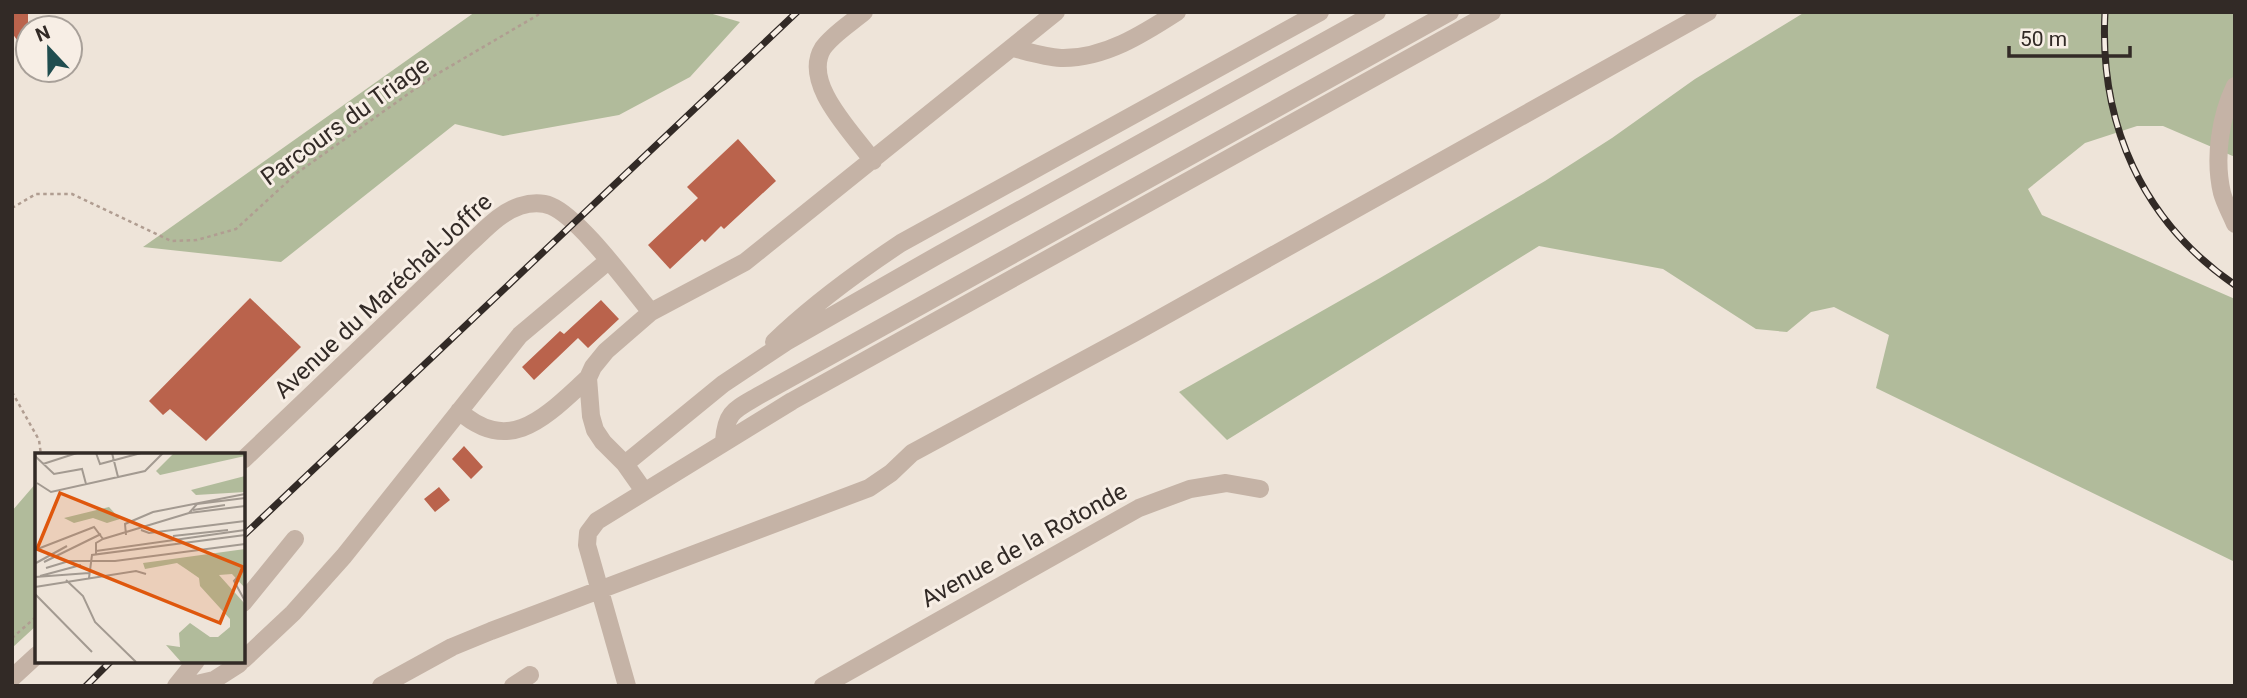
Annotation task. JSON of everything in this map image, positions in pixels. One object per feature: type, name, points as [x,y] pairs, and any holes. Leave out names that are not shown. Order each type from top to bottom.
[{"type":"street","points":[[864,12],[829,41],[821,51],[817,69],[819,83],[828,100],[873,161]]},
{"type":"street","points":[[459,411],[478,426],[488,430],[511,432],[539,419],[588,378],[606,351],[651,312],[745,262],[1056,12]]},
{"type":"street","points":[[1013,48],[1048,57],[1085,56],[1117,46],[1177,12]]},
{"type":"street","points":[[751,365],[799,318],[848,278],[891,250],[1321,12]]},
{"type":"street","points":[[625,464],[723,384],[751,365],[940,254],[1377,12]]},
{"type":"street","points":[[724,441],[726,419],[730,413],[758,396],[1450,12]]},
{"type":"street","points":[[627,686],[587,545],[588,533],[597,521],[803,394],[1492,12]]},
{"type":"street","points":[[381,686],[452,647],[869,488],[891,473],[912,453],[1146,326],[1708,12]]},
{"type":"street","points":[[2235,86],[2222,124],[2219,168],[2222,194],[2235,224]]},
{"type":"street","points":[[1114,127],[1129,149]]},
{"type":"street","name":"Avenue du Maréchal-Joffre","points":[[245,458],[468,245],[504,214],[530,204],[552,206],[574,223],[651,312]]},
{"type":"street","points":[[245,659],[293,613],[344,556],[520,335],[608,261]]},
{"type":"street","points":[[588,378],[595,430],[644,491]]},
{"type":"street","name":"Avenue de la Rotonde","points":[[823,686],[1139,508],[1189,489],[1226,484],[1259,489]]},
{"type":"street","points":[[245,601],[295,539]]},
{"type":"street","points":[[12,678],[35,657]]},
{"type":"street","points":[[176,686],[194,663]]},
{"type":"street","points":[[188,686],[214,680],[240,663]]},
{"type":"street","points":[[217,686],[241,663]]},
{"type":"street","points":[[513,686],[530,675]]},
{"type":"path","name":"Parcours du Triage","points":[[12,208],[36,194],[72,194],[171,241],[197,240],[236,229],[297,173],[432,77],[543,12]]},
{"type":"path","points":[[12,392],[39,440],[41,453]]},
{"type":"path","points":[[12,638],[35,618]]},
{"type":"green space","points":[[475,12],[706,12],[740,22],[690,77],[619,115],[503,136],[455,124],[281,262],[143,247]]},
{"type":"green space","points":[[1805,12],[2235,12],[2235,157],[2163,126],[2137,126],[2085,143],[2028,189],[2042,215],[2235,299],[2235,562],[1876,388],[1889,335],[1834,307],[1811,312],[1787,332],[1756,329],[1663,269],[1539,246],[1227,440],[1179,392],[1545,181],[1612,138],[1695,79]]},
{"type":"green space","points":[[35,484],[35,627],[12,648],[12,511]]},
{"type":"building","points":[[12,12],[28,12],[14,14],[14,36]]},
{"type":"building","points":[[738,139],[776,181],[724,229],[721,226],[705,242],[702,239],[670,269],[648,245],[698,198],[687,187]]},
{"type":"building","points":[[250,298],[301,347],[206,441],[170,409],[163,415],[149,401]]},
{"type":"building","points":[[601,300],[619,319],[588,348],[578,338],[534,380],[522,367],[560,331],[564,334]]},
{"type":"building","points":[[464,446],[483,467],[471,479],[452,459]]},
{"type":"building","points":[[439,487],[450,500],[435,512],[424,499]]},
{"type":"railway","points":[[245,534],[797,12]]},
{"type":"railway","points":[[2105,12],[2105,53],[2110,93],[2119,131],[2133,167],[2151,200],[2175,231],[2202,259],[2235,285]]},
{"type":"railway","points":[[86,686],[109,663]]}]
